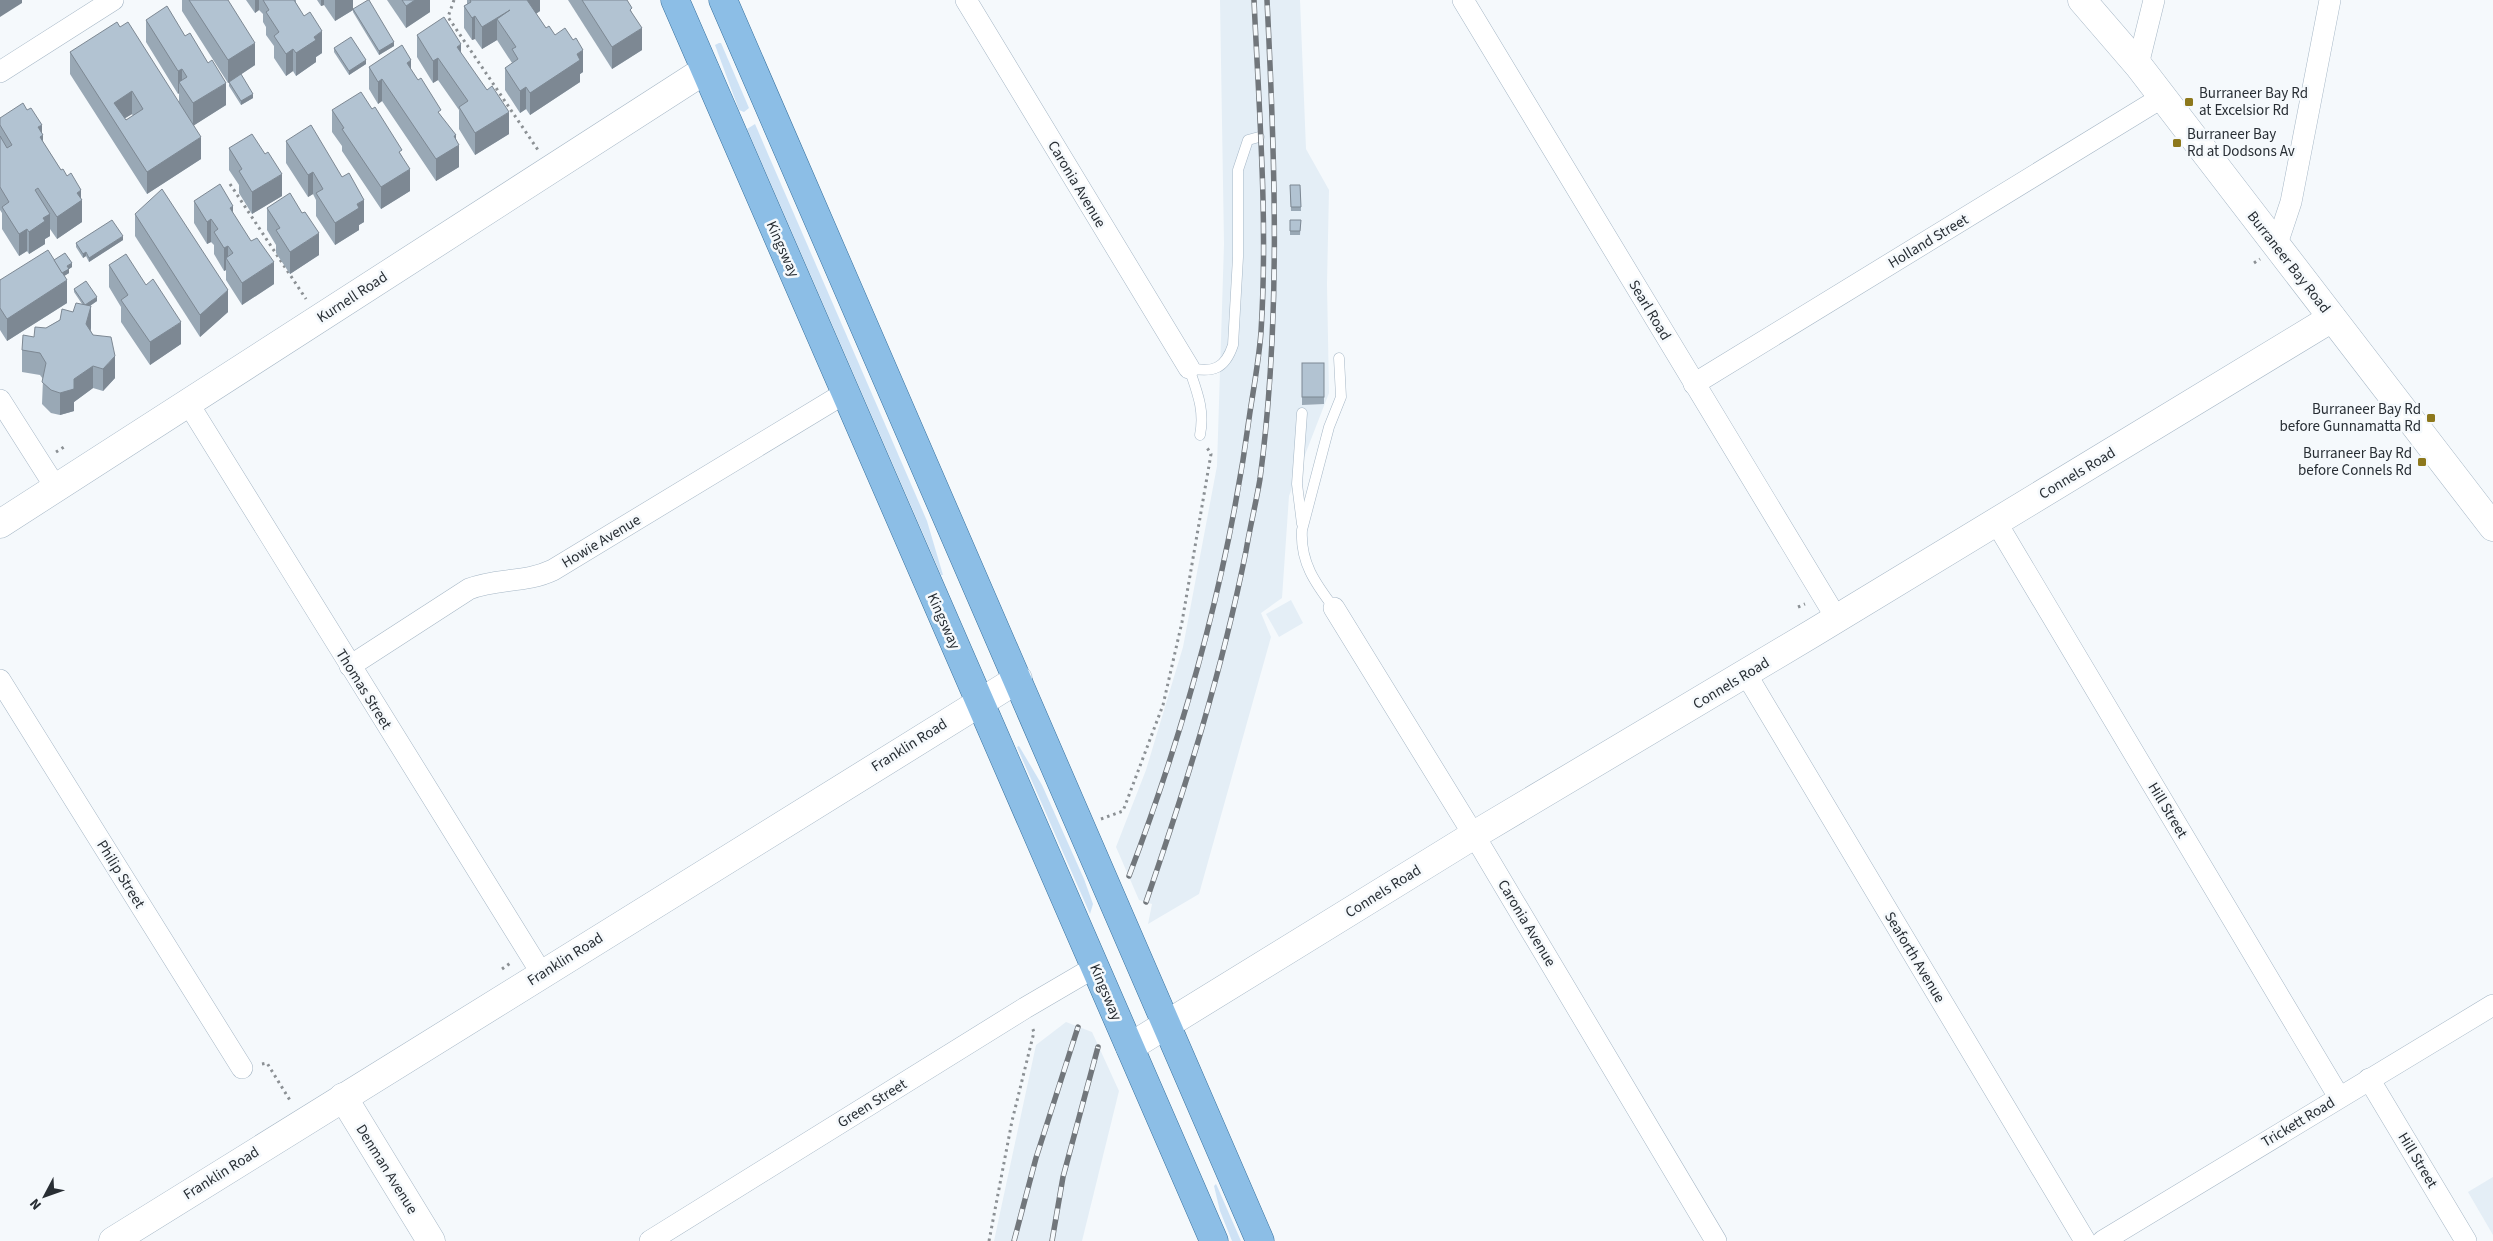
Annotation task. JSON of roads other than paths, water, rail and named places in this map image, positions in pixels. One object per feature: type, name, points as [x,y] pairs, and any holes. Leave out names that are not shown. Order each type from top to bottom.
[{"type":"main road","name":"Kingsway","points":[[675,0],[1214,1241]]},
{"type":"main road","points":[[723,0],[1260,1241]]},
{"type":"street","points":[[0,72],[113,0]]},
{"type":"street","name":"Caronia Avenue","points":[[966,0],[1189,368]]},
{"type":"street","name":"Searl Road","points":[[1463,0],[1837,619]]},
{"type":"street","name":"Burraneer Bay Road","points":[[2082,0],[2138,64],[2276,247],[2493,527]]},
{"type":"street","points":[[2138,64],[2154,0]]},
{"type":"street","points":[[2276,247],[2291,202],[2330,0]]},
{"type":"street","name":"Kurnell Road","points":[[0,524],[705,70]]},
{"type":"street","name":"Holland Street","points":[[1694,384],[2162,98]]},
{"type":"street","name":"Connels Road","points":[[1130,1047],[1474,835],[1746,674],[2332,318]]},
{"type":"street","name":"Howie Avenue","points":[[350,666],[469,589],[489,583],[530,578],[553,570],[845,393]]},
{"type":"street","points":[[0,400],[56,488]]},
{"type":"street","name":"Thomas Street","points":[[188,403],[542,974]]},
{"type":"street","name":"Hill Street","points":[[1996,522],[2339,1097]]},
{"type":"street","name":"Caronia Avenue","points":[[1334,608],[1474,835],[1716,1241]]},
{"type":"street","name":"Seaforth Avenue","points":[[1746,674],[2085,1241]]},
{"type":"street","name":"Franklin Road","points":[[113,1241],[1018,679]]},
{"type":"street","name":"Philip Street","points":[[0,680],[242,1068]]},
{"type":"street","name":"Green Street","points":[[650,1241],[1025,1008],[1095,967]]},
{"type":"street","name":"Trickett Road","points":[[2103,1241],[2493,1005]]},
{"type":"street","name":"Hill Street","points":[[2369,1079],[2466,1241]]},
{"type":"street","name":"Denman Avenue","points":[[343,1097],[431,1241]]},
{"type":"lane","points":[[1189,368],[1204,372],[1215,370],[1230,356],[1233,345],[1238,257],[1238,170],[1248,140],[1260,137]]},
{"type":"lane","points":[[1302,530],[1329,427],[1341,396],[1339,358]]},
{"type":"lane","points":[[1189,368],[1202,407],[1203,419],[1200,435]]},
{"type":"lane","points":[[1302,413],[1297,484],[1302,530],[1302,554],[1320,589],[1334,608]]},
{"type":"railway","points":[[1129,876],[1169,763],[1187,705],[1218,590],[1241,472],[1258,362],[1264,249],[1254,0]]},
{"type":"railway","points":[[1146,902],[1189,772],[1226,640],[1260,479],[1267,419],[1274,299],[1274,180],[1267,0]]},
{"type":"railway","points":[[1014,1241],[1036,1158],[1078,1027]]},
{"type":"railway","points":[[1052,1241],[1063,1177],[1098,1047]]},
{"type":"place","name":"Burraneer Bay Rd at Excelsior Rd","points":[[2189,102]]},
{"type":"place","name":"Burraneer Bay Rd at Dodsons Av","points":[[2177,143]]},
{"type":"place","name":"Burraneer Bay Rd before Gunnamatta Rd","points":[[2431,418]]},
{"type":"place","name":"Burraneer Bay Rd before Connels Rd","points":[[2422,462]]}]
